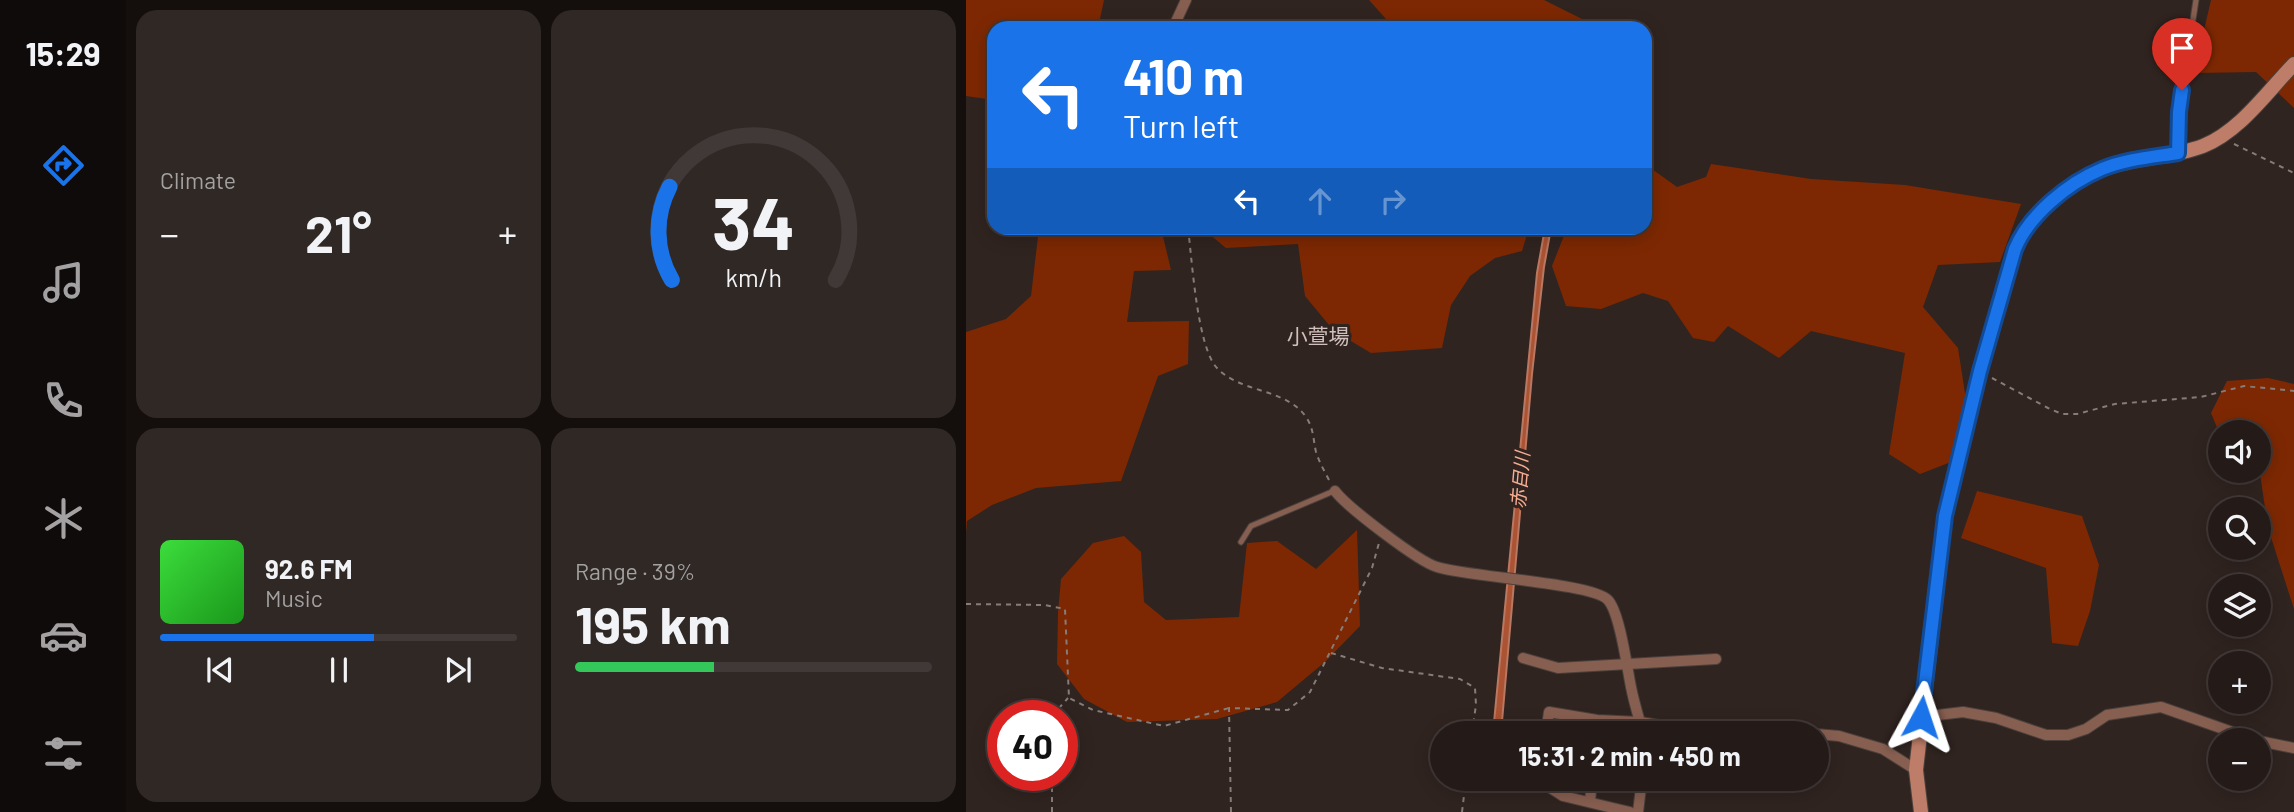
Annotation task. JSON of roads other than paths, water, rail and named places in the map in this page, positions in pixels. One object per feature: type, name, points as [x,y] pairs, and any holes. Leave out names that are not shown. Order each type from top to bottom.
[{"type":"street","points":[[1176,21],[1186,0]]},
{"type":"street","points":[[1920,812],[1916,770],[1945,516],[1980,371],[2022,233],[2063,193],[2085,177],[2104,168],[2203,146],[2221,137],[2244,118],[2294,64]]},
{"type":"street","points":[[1335,491],[1382,531],[1430,565],[1496,578],[1569,587],[1598,594],[1609,600],[1620,631],[1640,721]]},
{"type":"street","points":[[1523,658],[1558,668],[1716,659]]},
{"type":"street","points":[[1921,717],[1963,712],[1996,718],[2046,735],[2068,735],[2087,729],[2107,715],[2161,707],[2220,728]]},
{"type":"street","points":[[1548,721],[1549,712],[1603,721]]},
{"type":"street","points":[[1829,735],[1883,749],[1916,770]]},
{"type":"street","points":[[2271,744],[2294,748]]},
{"type":"street","points":[[1555,791],[1563,796],[1630,812]]},
{"type":"street","points":[[1590,802],[1591,791]]},
{"type":"street","points":[[1638,812],[1641,791]]},
{"type":"lane","points":[[2178,153],[2179,112],[2196,0]]},
{"type":"lane","points":[[1241,542],[1251,526],[1335,491]]},
{"type":"water","name":"赤目川","points":[[1544,235],[1550,235],[1532,374],[1502,721],[1494,721],[1537,273]]},
{"type":"district","name":"小萱場","points":[[1318,337]]}]
